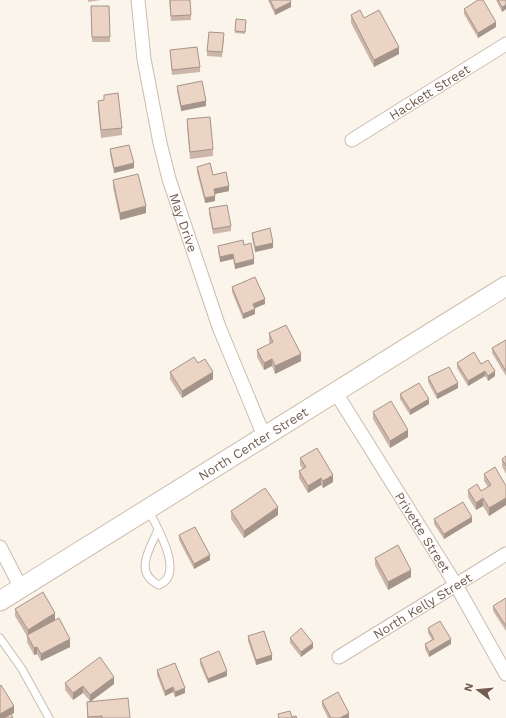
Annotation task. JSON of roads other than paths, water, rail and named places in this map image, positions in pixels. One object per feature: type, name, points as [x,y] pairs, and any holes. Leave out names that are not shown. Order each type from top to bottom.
[{"type":"main road","name":"North Center Street","points":[[0,601],[506,286]]},
{"type":"street","name":"May Drive","points":[[138,0],[144,60],[160,143],[169,179],[219,327],[264,436]]},
{"type":"street","name":"Hackett Street","points":[[352,140],[506,44]]},
{"type":"street","name":"Privette Street","points":[[336,393],[456,586],[506,674]]},
{"type":"street","points":[[0,547],[21,588]]},
{"type":"street","name":"North Kelly Street","points":[[339,657],[506,554]]},
{"type":"lane","points":[[148,509],[158,530],[167,550],[170,566],[168,576],[164,583],[159,585],[145,573],[144,567],[144,561],[158,530]]},
{"type":"lane","points":[[0,638],[22,669],[49,718]]}]
